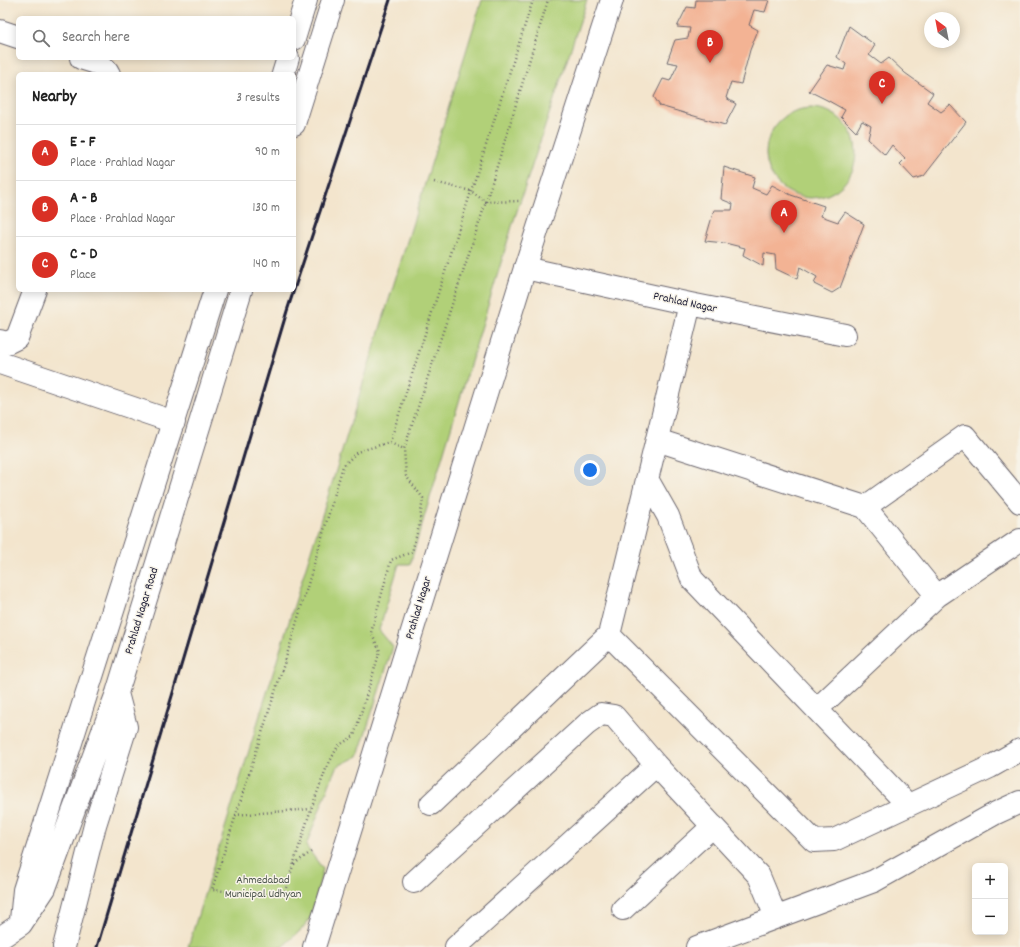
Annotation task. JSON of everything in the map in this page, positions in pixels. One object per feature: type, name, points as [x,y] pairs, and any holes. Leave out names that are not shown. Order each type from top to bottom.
[{"type":"street","points":[[296,32],[306,0]]},
{"type":"street","points":[[296,118],[333,0]]},
{"type":"street","name":"Prahlad Nagar","points":[[314,947],[525,268],[612,0]]},
{"type":"street","points":[[0,31],[16,36]]},
{"type":"street","points":[[86,60],[100,65],[108,72]]},
{"type":"street","points":[[284,72],[287,60]]},
{"type":"street","name":"Prahlad Nagar","points":[[525,268],[690,304],[846,335]]},
{"type":"street","points":[[0,341],[7,343],[17,338],[34,292]]},
{"type":"street","points":[[21,924],[24,890],[215,292]]},
{"type":"street","name":"Prahlad Nagar Road","points":[[0,938],[21,924],[45,888],[117,693],[240,292]]},
{"type":"street","points":[[431,804],[609,635],[690,304]]},
{"type":"street","points":[[0,363],[174,422]]},
{"type":"street","points":[[865,507],[965,436],[1020,502]]},
{"type":"street","points":[[657,440],[865,507],[937,596]]},
{"type":"street","points":[[647,479],[668,516],[692,579],[908,805]]},
{"type":"street","points":[[817,709],[937,596],[1020,540]]},
{"type":"street","points":[[609,635],[814,841],[834,840],[990,767],[1020,750]]},
{"type":"street","points":[[64,947],[95,825],[126,727],[117,693]]},
{"type":"street","points":[[414,882],[586,724],[600,714],[614,716],[656,765],[759,876],[776,917]]},
{"type":"street","points":[[456,947],[656,765]]},
{"type":"street","points":[[697,947],[874,880],[996,812],[1020,802]]},
{"type":"street","points":[[623,909],[713,826]]},
{"type":"path","points":[[390,442],[533,0]]},
{"type":"path","points":[[404,449],[390,442],[357,452],[343,466],[290,645],[212,890],[276,895],[285,891],[311,809],[326,769],[338,746],[354,736],[380,652],[371,634],[391,560],[412,552],[419,526],[423,498],[406,476],[404,449],[486,202],[548,0]]},
{"type":"path","points":[[434,182],[471,191],[486,202],[520,201]]},
{"type":"path","points":[[235,815],[311,809]]},
{"type":"path","points":[[294,864],[311,852]]},
{"type":"green space","name":"Ahmedabad Municipal Udhyan","points":[[482,0],[587,0],[513,223],[410,564],[399,564],[379,630],[393,647],[358,756],[336,767],[306,846],[323,869],[311,917],[302,929],[282,947],[188,947]]},
{"type":"green space","points":[[811,108],[820,109],[836,116],[848,128],[855,144],[855,162],[848,178],[836,190],[820,197],[811,198],[802,197],[786,190],[774,178],[767,162],[766,153],[767,144],[774,128],[786,116],[802,109]]},
{"type":"building","points":[[696,0],[769,0],[765,12],[754,10],[749,25],[758,30],[750,50],[741,84],[731,82],[726,98],[736,104],[725,125],[660,106],[654,97],[663,79],[670,81],[678,64],[667,62],[675,40],[688,38],[690,28],[677,27],[687,7],[695,8]]},
{"type":"building","points":[[849,26],[875,45],[869,55],[881,64],[889,58],[905,73],[933,93],[927,102],[941,112],[950,105],[966,122],[924,176],[914,179],[900,164],[905,159],[892,145],[885,155],[868,139],[871,126],[862,121],[856,132],[841,117],[845,110],[809,91],[827,65],[844,70],[846,64],[837,57]]},
{"type":"building","points":[[724,167],[755,177],[752,188],[766,194],[772,185],[791,195],[824,206],[821,216],[838,222],[845,212],[864,224],[840,288],[832,293],[814,284],[817,277],[800,267],[797,279],[776,269],[775,255],[764,253],[763,266],[743,255],[745,248],[725,243],[705,241],[714,210],[732,210],[733,204],[721,199]]},
{"type":"railway","points":[[296,284],[390,0]]},
{"type":"railway","points":[[97,947],[293,292]]},
{"type":"place","name":"A - B","points":[[710,63]]},
{"type":"place","name":"C - D","points":[[882,104]]},
{"type":"place","name":"E - F","points":[[784,233]]}]
